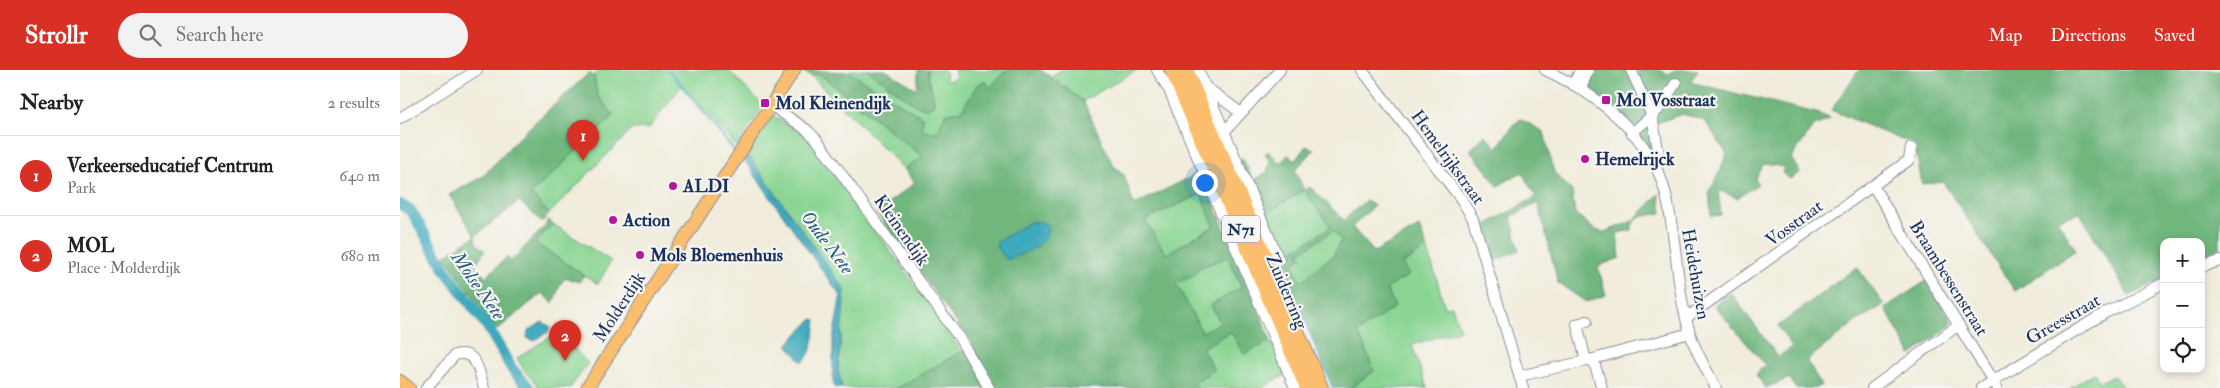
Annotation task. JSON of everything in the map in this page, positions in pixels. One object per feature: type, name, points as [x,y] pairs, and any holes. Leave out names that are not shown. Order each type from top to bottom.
[{"type":"highway","name":"Zuiderring","points":[[1172,70],[1307,388]]},
{"type":"highway","name":"Zuiderring","points":[[1192,71],[1321,388]]},
{"type":"main road","name":"Molderdijk","points":[[587,388],[794,70]]},
{"type":"street","points":[[400,118],[477,70]]},
{"type":"street","points":[[1157,70],[1169,90],[1295,388]]},
{"type":"street","points":[[1225,131],[1280,70]]},
{"type":"street","name":"Hemelrijkstraat","points":[[1362,70],[1461,199],[1473,219],[1523,388]]},
{"type":"street","name":"Heidehuizen","points":[[1545,70],[1578,87],[1605,106],[1632,133],[1653,163],[1666,194],[1686,318],[1690,332],[1716,388]]},
{"type":"street","points":[[1578,87],[1580,70]]},
{"type":"street","points":[[1578,87],[1588,70]]},
{"type":"street","points":[[1631,70],[1652,116],[1659,155],[1653,163]]},
{"type":"street","points":[[1192,71],[1206,87],[1242,113]]},
{"type":"street","points":[[1632,133],[1652,116],[1676,83]]},
{"type":"street","points":[[1206,87],[1279,260]]},
{"type":"street","name":"Kleinendijk","points":[[771,105],[807,130],[817,140],[958,336],[989,388]]},
{"type":"street","name":"Vosstraat","points":[[1686,318],[1909,160],[1910,148]]},
{"type":"street","name":"Braambessenstraat","points":[[1873,186],[1995,384]]},
{"type":"street","points":[[2205,266],[2220,261]]},
{"type":"street","name":"Greesstraat","points":[[1981,388],[1995,384],[2105,313],[2162,283]]},
{"type":"street","points":[[1587,322],[1577,324],[1589,360],[1602,388]]},
{"type":"street","points":[[1872,388],[1959,325]]},
{"type":"street","points":[[1519,376],[1589,360],[1690,332]]},
{"type":"street","points":[[426,388],[455,355],[462,353],[473,357],[477,363],[484,388]]},
{"type":"green space","points":[[600,70],[728,70],[763,105],[737,147],[682,85],[649,128],[632,129],[549,214],[531,194],[613,115],[597,95],[594,76]]},
{"type":"green space","points":[[800,70],[849,72],[923,118],[922,128],[928,132],[938,132],[945,114],[962,110],[977,85],[985,81],[990,88],[1006,70],[1041,70],[1083,101],[1113,165],[1124,175],[1134,205],[1201,172],[1271,341],[1244,354],[1231,332],[1202,348],[1214,370],[1194,382],[1197,388],[897,388],[973,345],[876,212],[915,183],[904,169],[923,157],[820,74],[811,76]],"holes":[[[1201,194],[1214,226],[1166,254],[1145,220]],[[1228,257],[1242,287],[1211,305],[1220,323],[1202,332],[1176,283],[1194,276],[1198,268]]]},
{"type":"green space","points":[[850,70],[868,70],[917,106],[928,108],[934,104],[928,70],[945,70],[946,81],[956,78],[954,70],[1006,70],[990,89],[977,85],[962,110],[945,114],[938,132],[928,132],[922,128],[923,118],[849,72]]},
{"type":"green space","points":[[868,70],[885,70],[917,89],[918,70],[928,70],[934,104],[928,108],[917,106]]},
{"type":"green space","points":[[1060,70],[1137,70],[1083,101],[1051,78]]},
{"type":"green space","points":[[1593,70],[1623,70],[1630,73],[1650,123],[1654,152],[1650,151],[1635,127],[1587,85]]},
{"type":"green space","points":[[1637,70],[1660,70],[1667,74],[1675,70],[1698,70],[1690,82],[1820,114],[1831,119],[1814,126],[1791,158],[1800,172],[1790,179],[1782,173],[1784,167],[1764,164],[1755,178],[1758,184],[1737,198],[1718,190],[1721,215],[1711,216],[1709,190],[1714,184],[1727,154],[1705,121],[1683,114],[1656,123]]},
{"type":"green space","points":[[1859,70],[2220,70],[2220,257],[2205,263],[2205,238],[2160,238],[2160,281],[2129,296],[2080,213],[2057,220],[2076,250],[2015,291],[1943,182],[1922,184],[1914,143],[1899,139],[1831,110]]},
{"type":"green space","points":[[589,73],[594,76],[597,95],[614,115],[531,194],[549,214],[542,222],[519,201],[475,236],[449,195],[483,176],[520,136]]},
{"type":"green space","points":[[819,74],[923,157],[904,169],[811,76]]},
{"type":"green space","points":[[772,115],[803,134],[813,143],[961,352],[897,388],[842,388],[838,369],[845,290],[747,154]]},
{"type":"green space","points":[[1521,119],[1544,132],[1554,172],[1572,191],[1575,213],[1595,230],[1604,232],[1633,221],[1659,194],[1662,213],[1640,217],[1632,225],[1632,230],[1617,233],[1620,258],[1598,266],[1606,295],[1586,302],[1558,283],[1538,203],[1511,217],[1519,250],[1492,262],[1482,227],[1536,197],[1522,172],[1498,186],[1470,150],[1485,135],[1497,148],[1513,125]]},
{"type":"green space","points":[[1306,146],[1314,150],[1295,170],[1304,190],[1263,215],[1239,159],[1243,158],[1253,181],[1267,172],[1270,161],[1264,155],[1268,151],[1280,163],[1288,155],[1295,160]]},
{"type":"green space","points":[[1310,187],[1344,220],[1366,200],[1374,206],[1352,227],[1374,252],[1419,227],[1427,247],[1402,264],[1409,275],[1386,289],[1395,307],[1358,332],[1374,371],[1350,388],[1333,388],[1280,259],[1331,227],[1304,190]],"holes":[[[1333,231],[1341,240],[1334,255],[1301,281],[1293,264],[1302,257],[1299,253]]]},
{"type":"green space","points":[[1304,190],[1331,227],[1280,259],[1263,215]]},
{"type":"green space","points":[[1201,194],[1214,226],[1166,254],[1145,220]]},
{"type":"green space","points":[[548,219],[553,224],[535,243],[584,275],[579,282],[567,278],[562,281],[553,303],[542,293],[497,330],[444,256],[475,236],[476,243],[485,251],[474,266],[486,277],[507,257],[511,261],[545,226]]},
{"type":"green space","points":[[553,224],[611,261],[598,284],[534,243]]},
{"type":"green space","points":[[1334,230],[1341,240],[1334,255],[1301,281],[1293,264],[1301,258],[1299,253]]},
{"type":"green space","points":[[1427,247],[1445,307],[1452,306],[1460,330],[1412,345],[1427,388],[1350,388],[1374,371],[1358,332],[1395,307],[1386,288],[1409,275],[1402,265]]},
{"type":"green space","points":[[1228,257],[1242,288],[1211,305],[1220,323],[1201,333],[1176,283],[1194,276],[1198,268]]},
{"type":"green space","points":[[1857,267],[1884,305],[1858,320],[1807,360],[1821,385],[1817,388],[1795,388],[1790,378],[1765,388],[1756,374],[1765,365],[1714,305],[1731,293],[1778,357],[1792,347],[1778,326]]},
{"type":"green space","points":[[1926,281],[1952,322],[1950,326],[1911,355],[1885,308]]},
{"type":"green space","points":[[558,332],[588,363],[570,388],[540,388],[524,370],[517,358]]},
{"type":"green space","points":[[1231,332],[1271,341],[1285,375],[1262,388],[1197,388],[1194,382],[1214,370],[1201,348]]},
{"type":"green space","points":[[2094,373],[2099,382],[2114,376],[2123,388],[2070,388]]},
{"type":"water","points":[[747,154],[845,290],[838,369],[842,388],[835,388],[833,382],[833,339],[841,293],[839,294],[744,160]]},
{"type":"water","points":[[1030,222],[1043,222],[1048,226],[1044,239],[1040,244],[1027,252],[1007,260],[997,248],[997,242]]},
{"type":"water","points":[[812,319],[816,320],[813,343],[809,354],[802,362],[787,345]]},
{"type":"water","points":[[542,322],[550,326],[548,332],[534,341],[527,338],[528,331]]},
{"type":"waterway","name":"Oude Nete","points":[[669,70],[734,150]]},
{"type":"waterway","name":"Molse Nete","points":[[400,204],[412,212],[446,271],[489,329],[512,369],[529,388]]},
{"type":"waterway","points":[[1287,278],[1333,388]]},
{"type":"place","name":"Mol Vosstraat","points":[[1606,100]]},
{"type":"place","name":"Mol Kleinendijk","points":[[765,103]]},
{"type":"place","name":"Hemelrijck","points":[[1585,159]]},
{"type":"place","name":"Verkeerseducatief Centrum","points":[[583,161]]},
{"type":"place","name":"ALDI","points":[[673,186]]},
{"type":"place","name":"Action","points":[[613,220]]},
{"type":"place","name":"Mols Bloemenhuis","points":[[640,255]]},
{"type":"place","name":"MOL","points":[[565,361]]}]
